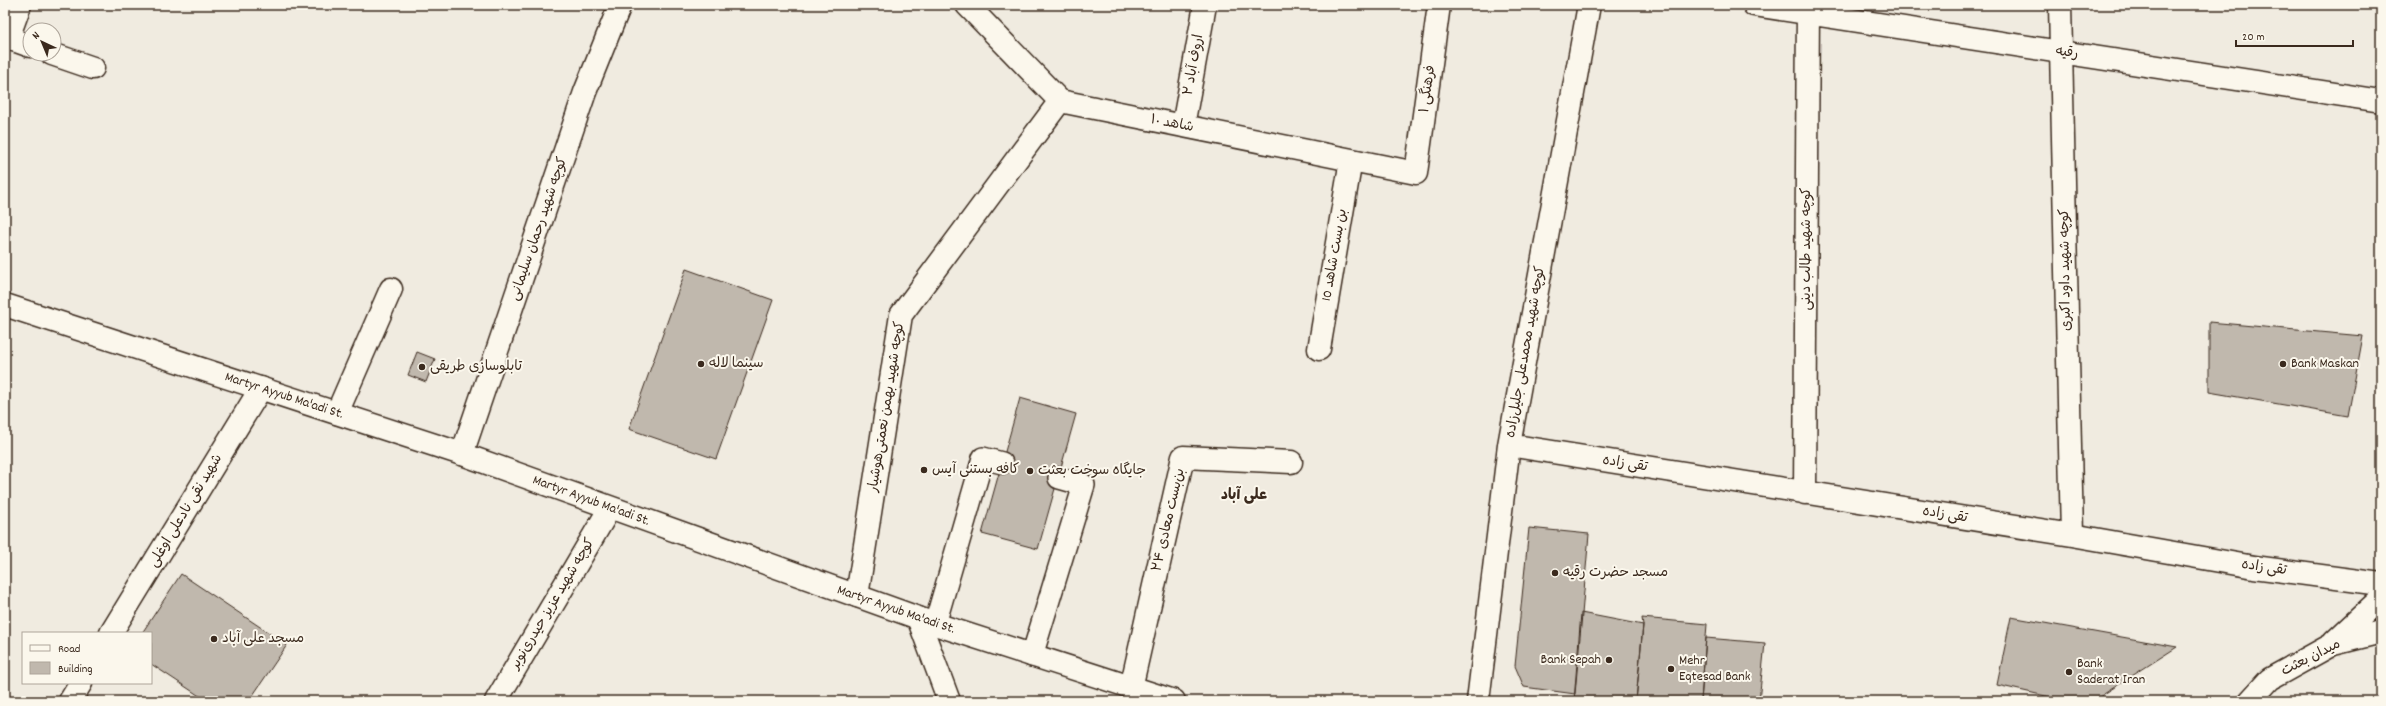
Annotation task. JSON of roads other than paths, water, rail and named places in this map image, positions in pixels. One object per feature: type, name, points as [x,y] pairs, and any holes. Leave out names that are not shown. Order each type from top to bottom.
[{"type":"street","points":[[20,5],[8,38],[22,43]]},
{"type":"street","name":"کوچه شهید رحمان سلیمانی","points":[[462,454],[586,92],[620,5]]},
{"type":"street","points":[[967,5],[1060,101]]},
{"type":"street","name":"اروف آباد ۲","points":[[1183,126],[1205,5]]},
{"type":"street","name":"فرهنگی ۱","points":[[1416,173],[1439,5]]},
{"type":"street","name":"کوچه شهید محمدعلی جلیل‌زاده","points":[[1478,701],[1509,446],[1589,5]]},
{"type":"street","name":"رقیه","points":[[1754,5],[1808,9],[2061,52],[2381,101]]},
{"type":"street","name":"کوچه شهید داود اکبری","points":[[2060,5],[2072,535]]},
{"type":"street","name":"کوچه شهید طالب دینی","points":[[1805,493],[1808,9]]},
{"type":"street","points":[[62,57],[93,68]]},
{"type":"street","name":"شاهد ۱۰","points":[[1060,101],[1416,173]]},
{"type":"street","name":"کوچه شهید بهمن نعمتی‌هوشیار","points":[[857,596],[901,315],[1060,101]]},
{"type":"street","name":"بن بست شاهد 10","points":[[1319,349],[1351,160]]},
{"type":"street","points":[[337,413],[391,289]]},
{"type":"street","name":"Martyr Ayyub Ma'adi St.","points":[[5,305],[462,454],[927,621],[1174,701]]},
{"type":"street","name":"شهید نقی نادعلی اوغلی","points":[[112,632],[261,388]]},
{"type":"street","name":"تقی زاده","points":[[1509,446],[2072,535],[2254,567],[2381,584]]},
{"type":"street","name":"بن‌بست معادی ۲۴","points":[[1131,688],[1183,457],[1291,462]]},
{"type":"street","name":"کوچه شهید عزیز حیدری‌نوبر","points":[[496,701],[610,508]]},
{"type":"street","points":[[2333,644],[2381,598]]},
{"type":"street","points":[[927,621],[949,701]]},
{"type":"street","name":"میدان بعثت","points":[[2250,701],[2270,679],[2333,644],[2381,632]]},
{"type":"street","points":[[70,701],[80,684]]},
{"type":"lane","points":[[927,621],[983,458],[1002,463]]},
{"type":"lane","points":[[1032,656],[1084,485],[1059,478]]},
{"type":"place","name":"سینما لاله","points":[[701,364]]},
{"type":"place","name":"Bank Maskan","points":[[2283,364]]},
{"type":"place","name":"تابلوسازی طریقی","points":[[422,367]]},
{"type":"place","name":"کافه بستنی آیس","points":[[924,470]]},
{"type":"place","name":"جایگاه سوخت بعثت","points":[[1030,471]]},
{"type":"place","name":"مسجد حضرت رقیه","points":[[1555,573]]},
{"type":"place","name":"مسجد علی آباد","points":[[214,639]]},
{"type":"place","name":"Bank Sepah","points":[[1609,660]]},
{"type":"place","name":"Mehr Eqtesad Bank","points":[[1671,669]]},
{"type":"place","name":"Bank Saderat Iran","points":[[2069,672]]},
{"type":"district","name":"علی آباد","points":[[1244,496]]}]
